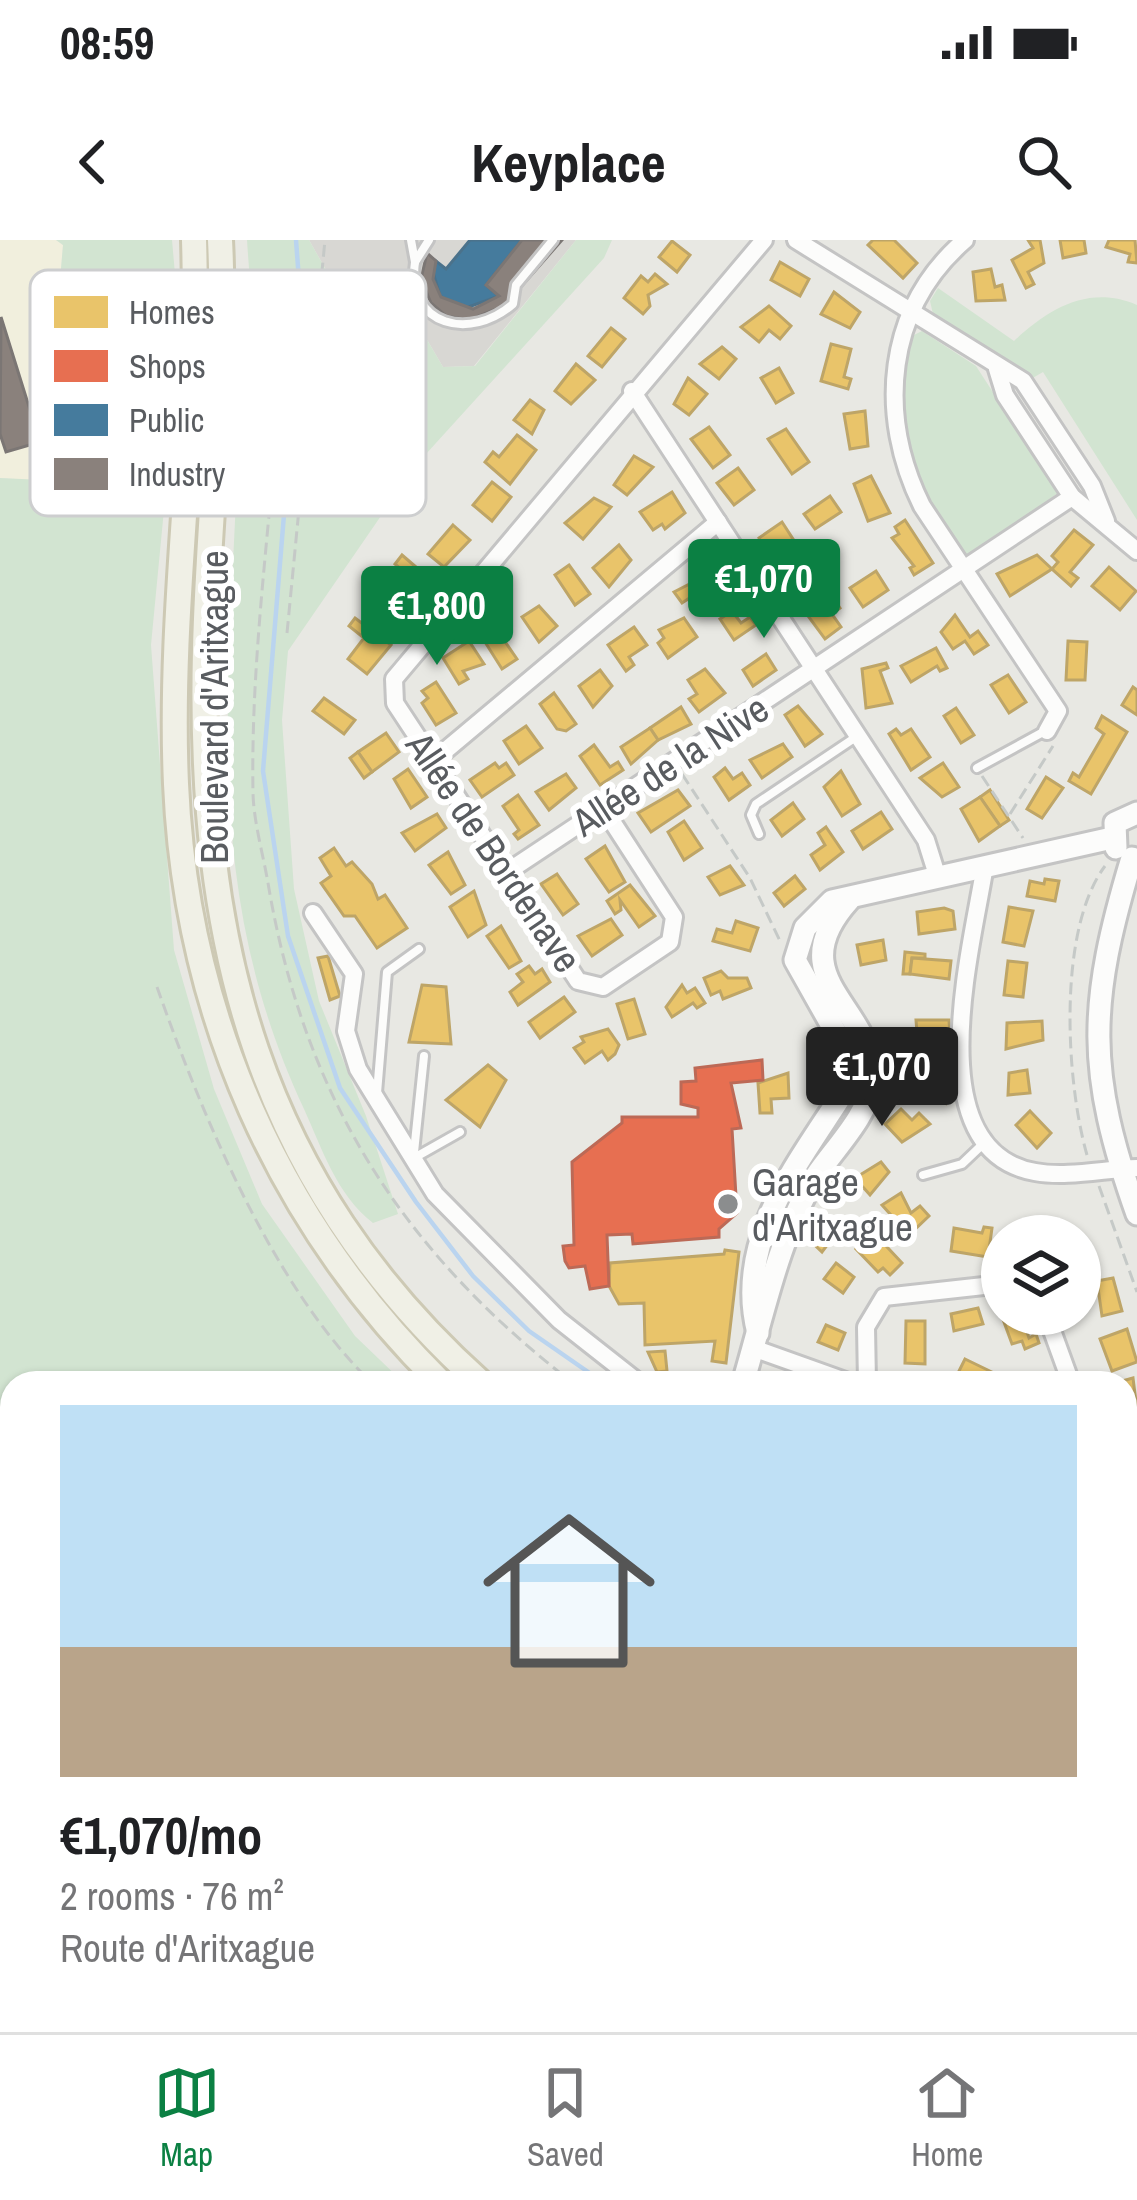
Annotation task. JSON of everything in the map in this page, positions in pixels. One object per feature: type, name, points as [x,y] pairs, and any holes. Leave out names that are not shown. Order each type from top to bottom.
[{"type":"main road","name":"Boulevard d'Aritxague","points":[[194,240],[195,270]]},
{"type":"main road","name":"Boulevard d'Aritxague","points":[[220,240],[222,270]]},
{"type":"main road","name":"Boulevard d'Aritxague","points":[[186,516],[176,785],[197,946],[236,1078],[294,1199],[363,1299],[430,1371]]},
{"type":"main road","name":"Boulevard d'Aritxague","points":[[214,516],[205,650],[211,838],[228,962],[264,1076],[324,1195],[386,1284],[469,1371]]},
{"type":"street","name":"Allée de Bordenave","points":[[604,809],[674,917],[675,931],[670,942],[603,987],[591,989],[578,981],[395,703],[394,679],[764,240]]},
{"type":"street","points":[[796,240],[1023,381],[1092,486],[1106,521]]},
{"type":"street","points":[[965,240],[934,273],[911,313],[897,352],[891,414],[906,474],[1058,711],[1047,731]]},
{"type":"street","points":[[997,369],[1005,395],[1072,497],[1137,551]]},
{"type":"street","points":[[632,392],[926,841],[937,874]]},
{"type":"street","name":"Allée de la Nive","points":[[506,872],[1072,497]]},
{"type":"street","points":[[433,761],[718,522]]},
{"type":"street","points":[[1137,813],[1120,818],[1112,838],[1120,854],[1135,858],[1108,945],[1098,1038],[1103,1112],[1129,1168],[1137,1214]]},
{"type":"street","points":[[756,1340],[752,1312],[770,1210],[789,1172],[848,1084],[850,1072],[849,1056],[799,970],[795,950],[814,916],[832,901],[1112,838]]},
{"type":"street","points":[[985,865],[962,995],[965,1093],[983,1144],[1036,1173],[1129,1168]]},
{"type":"street","points":[[747,1371],[795,1215],[872,1087],[865,1045],[831,988],[821,958],[825,934],[853,896]]},
{"type":"street","points":[[314,913],[354,974],[346,1030],[358,1070],[413,1159],[478,1241],[559,1320],[624,1371]]},
{"type":"street","points":[[867,1371],[866,1327],[884,1297],[981,1286]]},
{"type":"street","points":[[1054,1335],[1067,1371]]},
{"type":"street","points":[[756,1340],[824,1371]]},
{"type":"lane","points":[[411,240],[416,270]]},
{"type":"lane","points":[[415,262],[429,240]]},
{"type":"lane","points":[[426,304],[452,324],[475,326],[497,318],[513,304],[516,285],[553,240]]},
{"type":"lane","points":[[977,768],[1047,731]]},
{"type":"lane","points":[[759,834],[751,815],[757,804],[858,736]]},
{"type":"lane","points":[[376,1099],[387,971],[418,949]]},
{"type":"lane","points":[[413,1159],[424,1056]]},
{"type":"lane","points":[[413,1159],[460,1132]]},
{"type":"lane","points":[[923,1175],[962,1164],[983,1144]]},
{"type":"path","points":[[323,270],[325,240]]},
{"type":"path","points":[[271,516],[253,796],[281,949],[300,1018],[336,1106],[380,1182],[475,1302],[558,1371]]},
{"type":"path","points":[[286,634],[299,516]]},
{"type":"path","points":[[1009,816],[1054,744],[1047,731]]},
{"type":"path","points":[[674,763],[750,878],[781,944],[795,950]]},
{"type":"path","points":[[977,768],[1034,854]]},
{"type":"path","points":[[157,986],[225,1162],[290,1275],[359,1371]]},
{"type":"shaded area","points":[[0,240],[56,240],[63,245],[61,270],[30,270],[30,480],[0,478]]},
{"type":"shaded area","points":[[309,240],[576,240],[474,366],[443,367],[426,338],[426,270],[326,270]]},
{"type":"green space","points":[[56,240],[172,240],[175,270],[61,270],[63,245]]},
{"type":"green space","points":[[247,240],[309,240],[326,270],[249,270]]},
{"type":"green space","points":[[576,240],[612,240],[604,258],[426,454],[426,338],[443,367],[475,366]]},
{"type":"green space","points":[[938,288],[1014,341],[1070,303],[1102,297],[1137,305],[1137,520],[1043,372],[1031,379],[933,314],[930,301]]},
{"type":"green space","points":[[922,331],[976,366],[1058,493],[972,556],[962,555],[931,504],[905,425],[910,337]]},
{"type":"green space","points":[[0,478],[30,479],[30,516],[163,516],[151,645],[174,950],[214,1089],[262,1204],[355,1336],[391,1371],[0,1371]]},
{"type":"green space","points":[[235,516],[381,516],[288,651],[282,720],[294,889],[319,1001],[366,1116],[398,1214],[373,1223],[332,1171],[274,1035],[253,963],[231,820],[228,675]]},
{"type":"building: Homes","points":[[873,240],[894,240],[917,263],[903,278],[868,245]]},
{"type":"building: Homes","points":[[1028,240],[1040,240],[1044,263],[1028,272],[1034,284],[1026,288],[1012,260],[1033,248]]},
{"type":"building: Homes","points":[[1060,240],[1084,240],[1086,253],[1063,258]]},
{"type":"building: Homes","points":[[1109,240],[1135,240],[1137,263],[1128,262],[1130,254],[1106,247]]},
{"type":"building: Homes","points":[[672,241],[690,255],[677,272],[659,257]]},
{"type":"building: Homes","points":[[780,262],[809,279],[800,296],[771,280]]},
{"type":"building: Homes","points":[[991,269],[995,287],[1002,285],[1005,300],[976,301],[973,272]]},
{"type":"building: Homes","points":[[655,274],[667,284],[648,295],[650,306],[643,314],[624,298],[641,276],[648,282]]},
{"type":"building: Homes","points":[[834,292],[860,312],[850,328],[821,314]]},
{"type":"building: Homes","points":[[769,306],[791,326],[780,339],[769,330],[759,342],[741,327]]},
{"type":"building: Homes","points":[[611,328],[625,339],[602,367],[588,356]]},
{"type":"building: Homes","points":[[831,344],[851,349],[844,377],[851,379],[848,389],[821,381]]},
{"type":"building: Homes","points":[[722,347],[736,359],[719,379],[700,364]]},
{"type":"building: Homes","points":[[576,364],[595,380],[571,404],[555,391]]},
{"type":"building: Homes","points":[[779,368],[793,393],[776,403],[761,378]]},
{"type":"building: Homes","points":[[688,378],[707,394],[689,415],[674,404]]},
{"type":"building: Homes","points":[[530,400],[544,410],[532,434],[514,420]]},
{"type":"building: Homes","points":[[865,411],[868,446],[850,449],[844,414]]},
{"type":"building: Homes","points":[[709,427],[730,455],[713,468],[691,439]]},
{"type":"building: Homes","points":[[786,429],[809,462],[792,474],[768,439]]},
{"type":"building: Homes","points":[[517,435],[536,450],[510,484],[485,462],[493,452],[499,457]]},
{"type":"building: Homes","points":[[634,456],[653,467],[627,495],[614,485]]},
{"type":"building: Homes","points":[[738,468],[754,490],[734,505],[717,483]]},
{"type":"building: Homes","points":[[871,476],[890,513],[868,521],[854,484]]},
{"type":"building: Homes","points":[[492,482],[511,497],[492,521],[473,505]]},
{"type":"building: Homes","points":[[672,492],[685,513],[665,529],[662,524],[653,530],[640,512]]},
{"type":"building: Homes","points":[[830,496],[841,512],[815,529],[804,514]]},
{"type":"building: Homes","points":[[594,498],[611,507],[583,539],[565,523]]},
{"type":"building: Homes","points":[[905,520],[933,563],[914,575],[910,568],[914,566],[892,538],[899,534],[895,527]]},
{"type":"building: Homes","points":[[782,522],[793,539],[783,547],[787,552],[772,562],[759,538]]},
{"type":"building: Homes","points":[[453,525],[470,540],[444,567],[428,554]]},
{"type":"building: Homes","points":[[1074,530],[1093,545],[1070,572],[1078,578],[1071,586],[1052,569],[1058,562],[1052,556]]},
{"type":"building: Homes","points":[[619,545],[631,560],[609,587],[593,568]]},
{"type":"building: Homes","points":[[402,555],[438,586],[425,602],[396,574],[401,569],[395,564]]},
{"type":"building: Homes","points":[[1037,555],[1052,569],[1010,596],[997,574]]},
{"type":"building: Homes","points":[[795,563],[818,597],[802,608],[776,576]]},
{"type":"building: Homes","points":[[569,565],[590,594],[575,605],[555,575]]},
{"type":"building: Homes","points":[[1109,567],[1136,591],[1120,610],[1092,586]]},
{"type":"building: Homes","points":[[876,571],[888,590],[863,607],[850,588]]},
{"type":"building: Homes","points":[[713,572],[723,584],[694,606],[688,599],[682,603],[674,592]]},
{"type":"building: Homes","points":[[390,587],[414,606],[397,627],[370,612]]},
{"type":"building: Homes","points":[[829,590],[840,608],[832,614],[841,627],[825,639],[808,616],[822,607],[817,598]]},
{"type":"building: Homes","points":[[539,606],[557,626],[539,642],[522,617]]},
{"type":"building: Homes","points":[[732,611],[741,623],[750,617],[756,625],[734,640],[720,619]]},
{"type":"building: Homes","points":[[955,615],[970,637],[978,631],[988,645],[974,654],[965,641],[953,649],[941,632]]},
{"type":"building: Homes","points":[[355,618],[391,645],[367,674],[348,659],[364,638],[349,626]]},
{"type":"building: Homes","points":[[684,618],[697,637],[668,658],[658,643],[664,638],[659,630]]},
{"type":"building: Homes","points":[[634,627],[647,645],[629,657],[634,665],[626,671],[608,645]]},
{"type":"building: Homes","points":[[499,633],[517,659],[502,669],[485,642]]},
{"type":"building: Homes","points":[[469,641],[484,664],[463,671],[468,679],[459,684],[443,658]]},
{"type":"building: Homes","points":[[1068,641],[1087,642],[1085,680],[1066,680]]},
{"type":"building: Homes","points":[[936,648],[947,668],[940,671],[937,666],[911,682],[901,666]]},
{"type":"building: Homes","points":[[766,654],[776,670],[753,686],[743,670]]},
{"type":"building: Homes","points":[[886,663],[888,668],[880,671],[892,703],[866,708],[862,669]]},
{"type":"building: Homes","points":[[705,669],[725,693],[699,712],[689,699],[697,694],[688,680]]},
{"type":"building: Homes","points":[[600,670],[612,686],[593,707],[579,686]]},
{"type":"building: Homes","points":[[1008,675],[1026,702],[1009,713],[991,685]]},
{"type":"building: Homes","points":[[436,682],[456,713],[436,725],[422,703],[428,698],[422,691]]},
{"type":"building: Homes","points":[[1133,687],[1137,690],[1137,715],[1122,705]]},
{"type":"building: Homes","points":[[554,693],[576,724],[566,731],[557,729],[540,704]]},
{"type":"building: Homes","points":[[324,698],[355,720],[344,734],[313,711]]},
{"type":"building: Homes","points":[[798,706],[822,734],[805,746],[785,715]]},
{"type":"building: Homes","points":[[681,707],[691,724],[658,740],[650,728]]},
{"type":"building: Homes","points":[[956,708],[974,735],[961,743],[944,716]]},
{"type":"building: Homes","points":[[1102,716],[1127,732],[1091,794],[1069,781],[1073,773],[1079,777],[1104,734],[1096,728]]},
{"type":"building: Homes","points":[[526,726],[542,748],[519,764],[504,741]]},
{"type":"building: Homes","points":[[650,728],[658,740],[631,764],[621,747]]},
{"type":"building: Homes","points":[[896,729],[901,735],[911,729],[930,757],[911,770],[889,734]]},
{"type":"building: Homes","points":[[386,733],[399,752],[372,772],[358,752]]},
{"type":"building: Homes","points":[[783,744],[792,757],[762,778],[750,760]]},
{"type":"building: Homes","points":[[594,745],[610,767],[618,762],[623,770],[600,785],[580,756]]},
{"type":"building: Homes","points":[[358,752],[372,772],[364,778],[350,758]]},
{"type":"building: Homes","points":[[495,763],[499,768],[506,763],[514,775],[482,797],[470,780]]},
{"type":"building: Homes","points":[[943,763],[959,787],[942,797],[920,778]]},
{"type":"building: Homes","points":[[725,768],[733,779],[742,773],[750,785],[729,800],[714,777]]},
{"type":"building: Homes","points":[[408,769],[427,797],[411,808],[394,779]]},
{"type":"building: Homes","points":[[841,771],[860,804],[842,816],[824,787]]},
{"type":"building: Homes","points":[[566,774],[576,788],[549,810],[536,792]]},
{"type":"building: Homes","points":[[1046,777],[1063,788],[1042,818],[1027,809]]},
{"type":"building: Homes","points":[[678,790],[690,806],[651,832],[638,813]]},
{"type":"building: Homes","points":[[990,790],[1009,820],[1000,826],[980,797]]},
{"type":"building: Homes","points":[[518,795],[539,825],[518,839],[514,834],[519,830],[503,806]]},
{"type":"building: Homes","points":[[980,797],[1000,826],[979,841],[961,809]]},
{"type":"building: Homes","points":[[793,803],[804,819],[782,836],[771,820]]},
{"type":"building: Homes","points":[[881,812],[892,829],[863,849],[852,831]]},
{"type":"building: Homes","points":[[437,814],[446,828],[415,851],[402,833]]},
{"type":"building: Homes","points":[[684,821],[702,848],[684,860],[668,832]]},
{"type":"building: Homes","points":[[826,827],[843,852],[820,870],[811,855],[825,845],[818,833]]},
{"type":"building: Homes","points":[[605,846],[625,882],[609,892],[586,859]]},
{"type":"building: Homes","points":[[334,848],[346,866],[352,862],[372,884],[378,899],[385,895],[407,928],[377,948],[355,916],[344,916],[321,883],[331,876],[320,858]]},
{"type":"building: Homes","points":[[448,852],[465,885],[451,894],[429,865]]},
{"type":"building: Homes","points":[[730,866],[744,885],[720,895],[708,877]]},
{"type":"building: Homes","points":[[557,874],[578,904],[563,915],[541,884]]},
{"type":"building: Homes","points":[[795,876],[805,889],[784,906],[774,893]]},
{"type":"building: Homes","points":[[1045,879],[1059,881],[1055,901],[1027,896],[1030,881],[1044,884]]},
{"type":"building: Homes","points":[[630,885],[655,916],[639,927],[620,900],[621,910],[615,914],[607,901]]},
{"type":"building: Homes","points":[[474,891],[486,925],[468,937],[450,907]]},
{"type":"building: Homes","points":[[1009,907],[1033,911],[1024,946],[1003,942]]},
{"type":"building: Homes","points":[[953,911],[955,929],[919,934],[917,912]]},
{"type":"building: Homes","points":[[611,919],[622,935],[592,956],[578,936]]},
{"type":"building: Homes","points":[[736,921],[758,928],[750,951],[713,941],[717,929],[732,933]]},
{"type":"building: Homes","points":[[501,926],[521,961],[509,968],[487,936]]},
{"type":"building: Homes","points":[[883,940],[886,960],[861,965],[857,945]]},
{"type":"building: Homes","points":[[905,952],[925,954],[925,958],[912,958],[910,974],[903,974]]},
{"type":"building: Homes","points":[[328,956],[340,996],[330,1000],[318,958]]},
{"type":"building: Homes","points":[[912,958],[951,961],[949,979],[910,974]]},
{"type":"building: Homes","points":[[1008,961],[1027,963],[1023,997],[1004,995]]},
{"type":"building: Homes","points":[[529,966],[535,974],[542,969],[550,982],[518,1005],[510,992],[523,982],[517,974]]},
{"type":"building: Homes","points":[[721,971],[728,978],[747,978],[751,988],[723,999],[720,991],[711,995],[704,978]]},
{"type":"building: Homes","points":[[422,985],[446,987],[451,1044],[409,1042]]},
{"type":"building: Homes","points":[[682,985],[687,993],[695,988],[705,1003],[697,1008],[693,1003],[672,1017],[666,1007]]},
{"type":"building: Homes","points":[[564,997],[575,1012],[540,1038],[529,1022]]},
{"type":"building: Homes","points":[[634,999],[645,1034],[628,1039],[617,1004]]},
{"type":"building: Homes","points":[[916,1020],[949,1020],[950,1037],[938,1038],[938,1045],[918,1045]]},
{"type":"building: Homes","points":[[1042,1021],[1043,1040],[1006,1049],[1007,1023]]},
{"type":"building: Homes","points":[[608,1029],[619,1045],[615,1054],[608,1060],[602,1051],[585,1063],[574,1048],[584,1042],[581,1037]]},
{"type":"building: Homes","points":[[488,1065],[506,1080],[480,1127],[446,1100]]},
{"type":"building: Homes","points":[[925,1067],[945,1067],[940,1096],[944,1103],[923,1097]]},
{"type":"building: Homes","points":[[1027,1070],[1030,1093],[1008,1095],[1009,1073]]},
{"type":"building: Homes","points":[[788,1073],[789,1098],[771,1099],[772,1113],[760,1113],[758,1083]]},
{"type":"building: Homes","points":[[901,1109],[912,1120],[919,1113],[930,1124],[902,1142],[885,1124]]},
{"type":"building: Homes","points":[[1030,1111],[1051,1133],[1037,1148],[1016,1125]]},
{"type":"building: Homes","points":[[881,1162],[889,1172],[870,1195],[855,1178]]},
{"type":"building: Homes","points":[[901,1193],[911,1213],[920,1206],[929,1216],[909,1235],[882,1205]]},
{"type":"building: Homes","points":[[803,1225],[828,1244],[822,1252],[802,1233]]},
{"type":"building: Homes","points":[[954,1228],[981,1233],[981,1256],[951,1251]]},
{"type":"building: Homes","points":[[873,1232],[902,1263],[890,1275],[883,1268],[878,1272],[856,1249]]},
{"type":"building: Homes","points":[[725,1250],[739,1252],[726,1363],[712,1361],[715,1341],[645,1345],[644,1303],[619,1304],[609,1286],[610,1263],[724,1254]]},
{"type":"building: Homes","points":[[836,1263],[854,1277],[843,1293],[824,1279]]},
{"type":"building: Homes","points":[[1113,1278],[1122,1311],[1102,1316],[1101,1280]]},
{"type":"building: Homes","points":[[978,1308],[981,1324],[954,1331],[951,1314]]},
{"type":"building: Homes","points":[[906,1321],[925,1321],[925,1364],[905,1363]]},
{"type":"building: Homes","points":[[826,1325],[845,1333],[838,1350],[818,1342]]},
{"type":"building: Homes","points":[[1127,1329],[1137,1362],[1112,1371],[1100,1339]]},
{"type":"building: Homes","points":[[1009,1335],[1036,1335],[1039,1343],[1025,1349],[1022,1341],[1012,1344]]},
{"type":"building: Homes","points":[[665,1351],[667,1371],[657,1371],[648,1352]]},
{"type":"building: Homes","points":[[965,1359],[990,1371],[959,1371]]},
{"type":"building: Shops","points":[[762,1060],[763,1080],[731,1083],[741,1128],[732,1129],[737,1213],[719,1229],[719,1237],[633,1244],[632,1234],[607,1235],[609,1286],[590,1289],[585,1266],[569,1268],[565,1261],[563,1246],[574,1245],[572,1162],[622,1123],[622,1117],[698,1117],[698,1108],[681,1104],[681,1082],[696,1081],[695,1068]]},
{"type":"building: Public","points":[[470,240],[522,240],[486,285],[499,296],[463,309],[440,296],[433,272],[436,261],[446,269]]},
{"type":"building: Industry","points":[[522,240],[562,240],[504,306],[469,320],[446,316],[431,303],[423,270],[427,253],[436,261],[433,279],[441,297],[473,309],[499,296],[486,285]]},
{"type":"building: Industry","points":[[1,317],[30,410],[30,445],[6,452],[0,434]]},
{"type":"waterway","points":[[296,240],[298,270]]},
{"type":"waterway","points":[[284,516],[263,771],[288,936],[340,1088],[416,1202],[473,1276],[529,1331],[587,1371]]},
{"type":"place","name":"Garage d'Aritxague","points":[[728,1204]]}]
